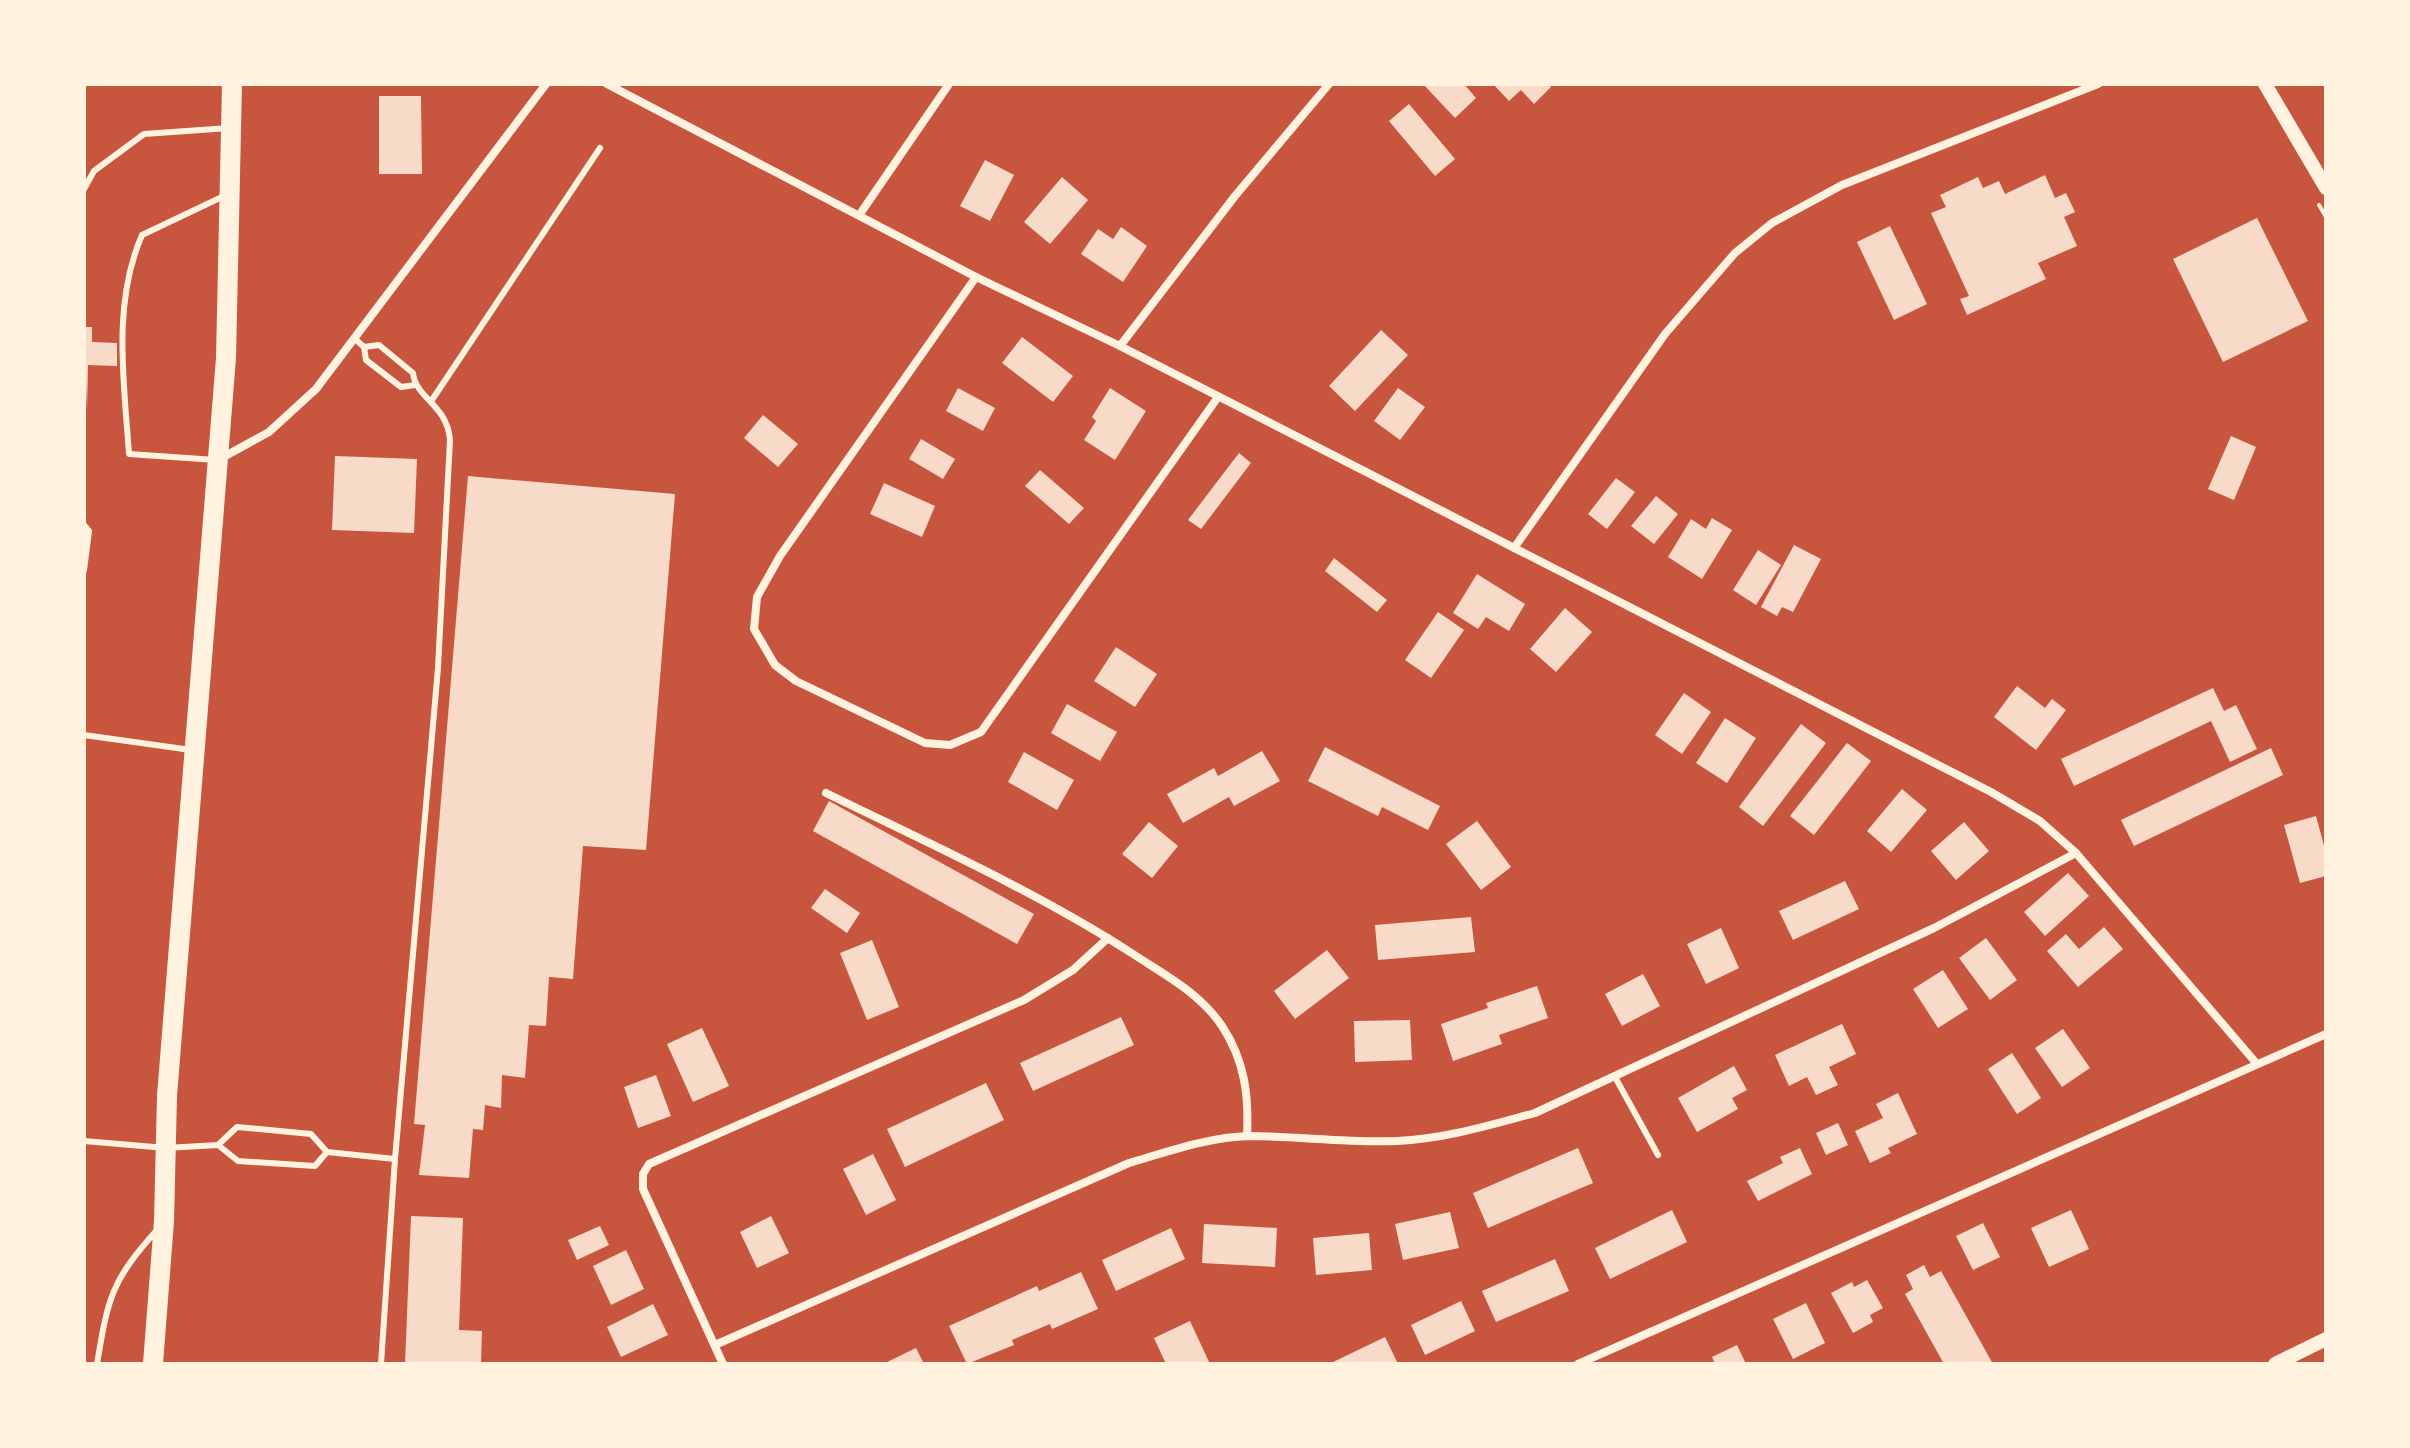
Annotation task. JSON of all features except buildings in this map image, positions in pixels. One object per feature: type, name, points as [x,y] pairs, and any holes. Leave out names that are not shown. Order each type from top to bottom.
[{"type":"main road","points":[[153,1364],[194,750],[226,358],[232,84]]},
{"type":"street","points":[[217,460],[269,432],[316,389],[546,84]]},
{"type":"street","points":[[607,84],[976,277],[1120,346],[1991,792],[2040,821],[2076,853],[2257,1064]]},
{"type":"street","points":[[860,214],[949,84]]},
{"type":"street","points":[[1120,346],[1235,196],[1329,84]]},
{"type":"street","points":[[1514,548],[1665,334],[1735,253],[1772,223],[1842,185],[2098,84]]},
{"type":"street","points":[[2265,84],[2326,188]]},
{"type":"street","points":[[976,277],[780,556],[757,597],[754,629],[775,665],[796,681],[925,743],[942,746],[967,741],[981,732],[1218,397]]},
{"type":"street","points":[[826,793],[1062,908],[1187,988],[1221,1025],[1243,1070],[1249,1103],[1247,1136]]},
{"type":"street","points":[[715,1345],[1129,1163],[1187,1147],[1247,1136],[1338,1142],[1400,1141],[1464,1132],[1535,1113],[1934,928],[2076,853]]},
{"type":"street","points":[[723,1364],[643,1189],[643,1174],[659,1158],[872,1069],[1024,1000],[1073,970],[1108,938]]},
{"type":"street","points":[[1578,1364],[2326,1034]]},
{"type":"street","points":[[2275,1364],[2326,1339]]},
{"type":"lane","points":[[84,189],[94,171],[144,134],[233,128]]},
{"type":"lane","points":[[432,400],[600,148]]},
{"type":"lane","points":[[217,460],[129,454],[121,341],[130,262],[142,235],[231,193]]},
{"type":"lane","points":[[354,338],[364,347],[366,360],[401,387],[415,385]]},
{"type":"lane","points":[[364,347],[379,345],[413,373],[415,385],[449,422],[450,440],[438,668],[395,1159],[381,1364]]},
{"type":"lane","points":[[84,525],[89,531],[84,570]]},
{"type":"lane","points":[[84,735],[194,750]]},
{"type":"lane","points":[[1615,1077],[1658,1155]]},
{"type":"lane","points":[[84,1141],[166,1148],[218,1145],[237,1127],[311,1134],[327,1152],[395,1159]]},
{"type":"lane","points":[[218,1145],[238,1161],[315,1166],[327,1152]]},
{"type":"lane","points":[[97,1364],[104,1314],[117,1283],[126,1264],[164,1221]]}]
